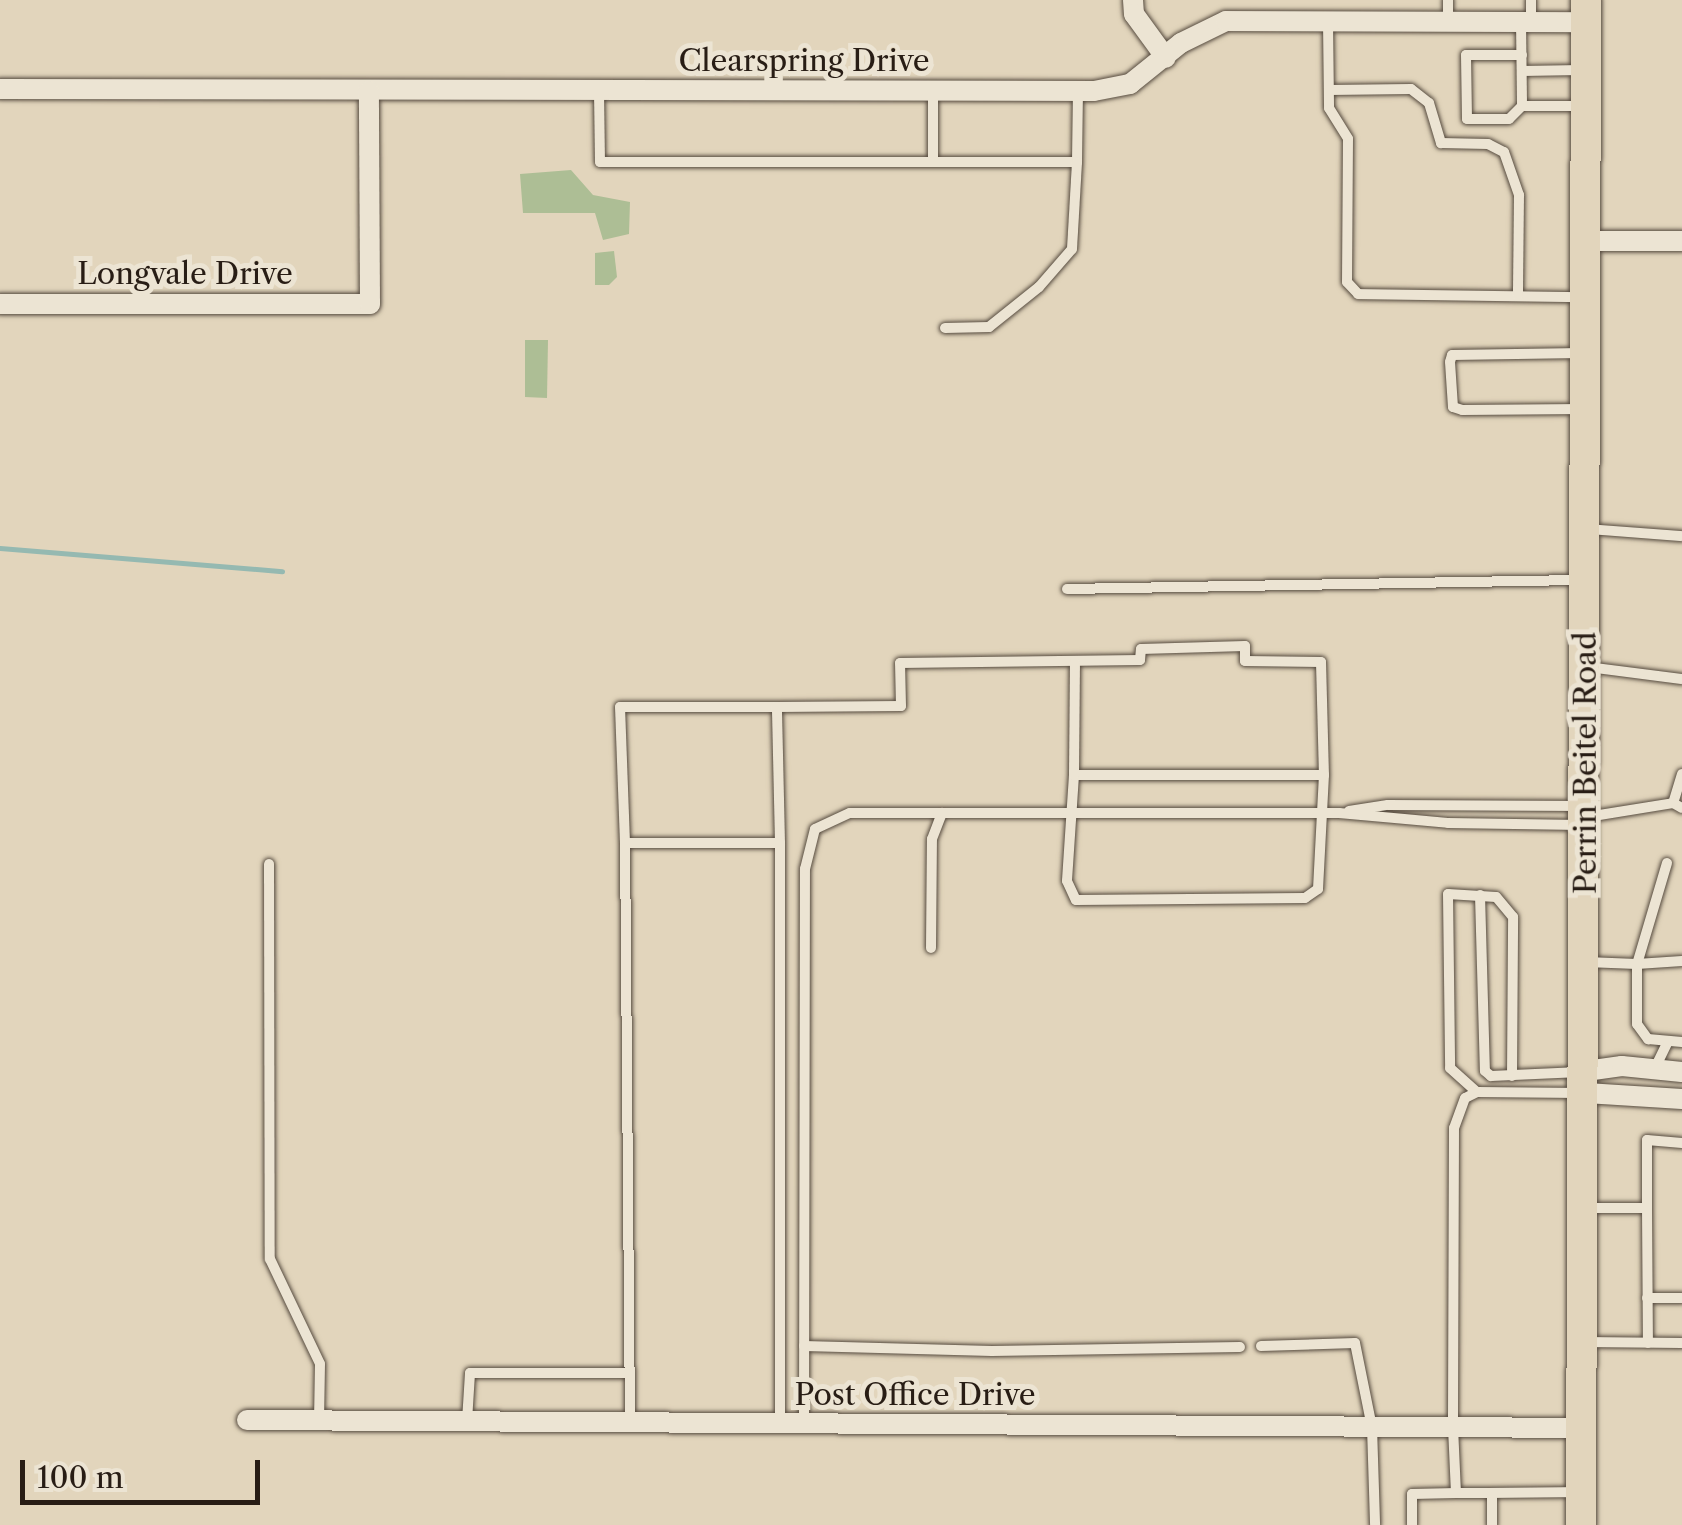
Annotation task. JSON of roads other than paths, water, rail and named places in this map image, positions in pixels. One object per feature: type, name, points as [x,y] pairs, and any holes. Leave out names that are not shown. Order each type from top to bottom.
[{"type":"main road","name":"Perrin Beitel Road","points":[[1580,1525],[1586,1082],[1586,11]]},
{"type":"street","points":[[1133,0],[1144,30],[1166,58]]},
{"type":"street","name":"Clearspring Drive","points":[[0,89],[1078,90],[1130,84],[1226,21],[1328,21],[1448,10],[1528,14],[1586,11]]},
{"type":"street","name":"Longvale Drive","points":[[0,304],[370,304],[369,90]]},
{"type":"street","points":[[1588,241],[1682,241]]},
{"type":"street","points":[[1586,1082],[1655,1068],[1682,1072]]},
{"type":"street","points":[[1586,1082],[1682,1099]]},
{"type":"street","name":"Post Office Drive","points":[[247,1420],[1583,1428]]},
{"type":"lane","points":[[1522,55],[1466,55],[1468,119],[1509,120],[1522,106],[1522,55],[1528,14]]},
{"type":"lane","points":[[1328,21],[1329,108],[1348,139],[1347,282],[1358,294],[1588,297]]},
{"type":"lane","points":[[1522,70],[1588,70]]},
{"type":"lane","points":[[599,90],[600,162],[1077,162]]},
{"type":"lane","points":[[933,90],[933,162]]},
{"type":"lane","points":[[945,328],[989,327],[1039,287],[1072,249],[1078,90]]},
{"type":"lane","points":[[1330,90],[1411,90],[1429,102],[1442,143],[1488,144],[1504,152],[1518,194],[1518,296]]},
{"type":"lane","points":[[1522,106],[1588,106]]},
{"type":"lane","points":[[1588,353],[1452,355],[1450,362],[1453,407],[1588,409]]},
{"type":"lane","points":[[1587,529],[1682,536]]},
{"type":"lane","points":[[1067,589],[1586,580]]},
{"type":"lane","points":[[630,1424],[620,707],[901,706],[900,662],[1076,663],[1140,660],[1141,649],[1246,646],[1246,661],[1322,662],[1324,812],[1318,889],[1305,898],[1076,900],[1067,881],[1076,663]]},
{"type":"lane","points":[[1587,667],[1682,679]]},
{"type":"lane","points":[[776,707],[780,843],[780,1425]]},
{"type":"lane","points":[[1074,775],[1324,774]]},
{"type":"lane","points":[[804,1425],[806,849],[815,828],[832,816],[942,813],[1338,812],[1448,823],[1587,816],[1678,806],[1682,774]]},
{"type":"lane","points":[[1338,812],[1388,804],[1587,816]]},
{"type":"lane","points":[[931,948],[932,839],[942,813]]},
{"type":"lane","points":[[624,843],[780,843]]},
{"type":"lane","points":[[1667,862],[1637,964],[1637,1024],[1648,1039],[1682,1042]]},
{"type":"lane","points":[[269,864],[270,1259],[320,1364],[320,1421]]},
{"type":"lane","points":[[1477,1092],[1447,1060],[1448,894],[1496,896],[1513,917],[1512,1076]]},
{"type":"lane","points":[[1480,895],[1481,1062],[1491,1076],[1586,1082]]},
{"type":"lane","points":[[1586,962],[1682,961]]},
{"type":"lane","points":[[1655,1068],[1668,1041]]},
{"type":"lane","points":[[1444,1509],[1450,1493],[1453,1427],[1454,1128],[1465,1098],[1477,1092],[1586,1082]]},
{"type":"lane","points":[[1648,1342],[1647,1140],[1682,1143]]},
{"type":"lane","points":[[1584,1208],[1646,1208]]},
{"type":"lane","points":[[1647,1298],[1682,1298]]},
{"type":"lane","points":[[1261,1346],[1355,1342],[1372,1427],[1375,1525]]},
{"type":"lane","points":[[1583,1342],[1682,1342]]},
{"type":"lane","points":[[804,1346],[992,1352],[1240,1347]]},
{"type":"lane","points":[[467,1422],[470,1373],[630,1373]]},
{"type":"lane","points":[[1412,1525],[1412,1494],[1580,1492]]},
{"type":"lane","points":[[1470,1493],[1470,1510]]},
{"type":"lane","points":[[1492,1493],[1492,1525]]},
{"type":"waterway","points":[[0,548],[282,571]]}]
